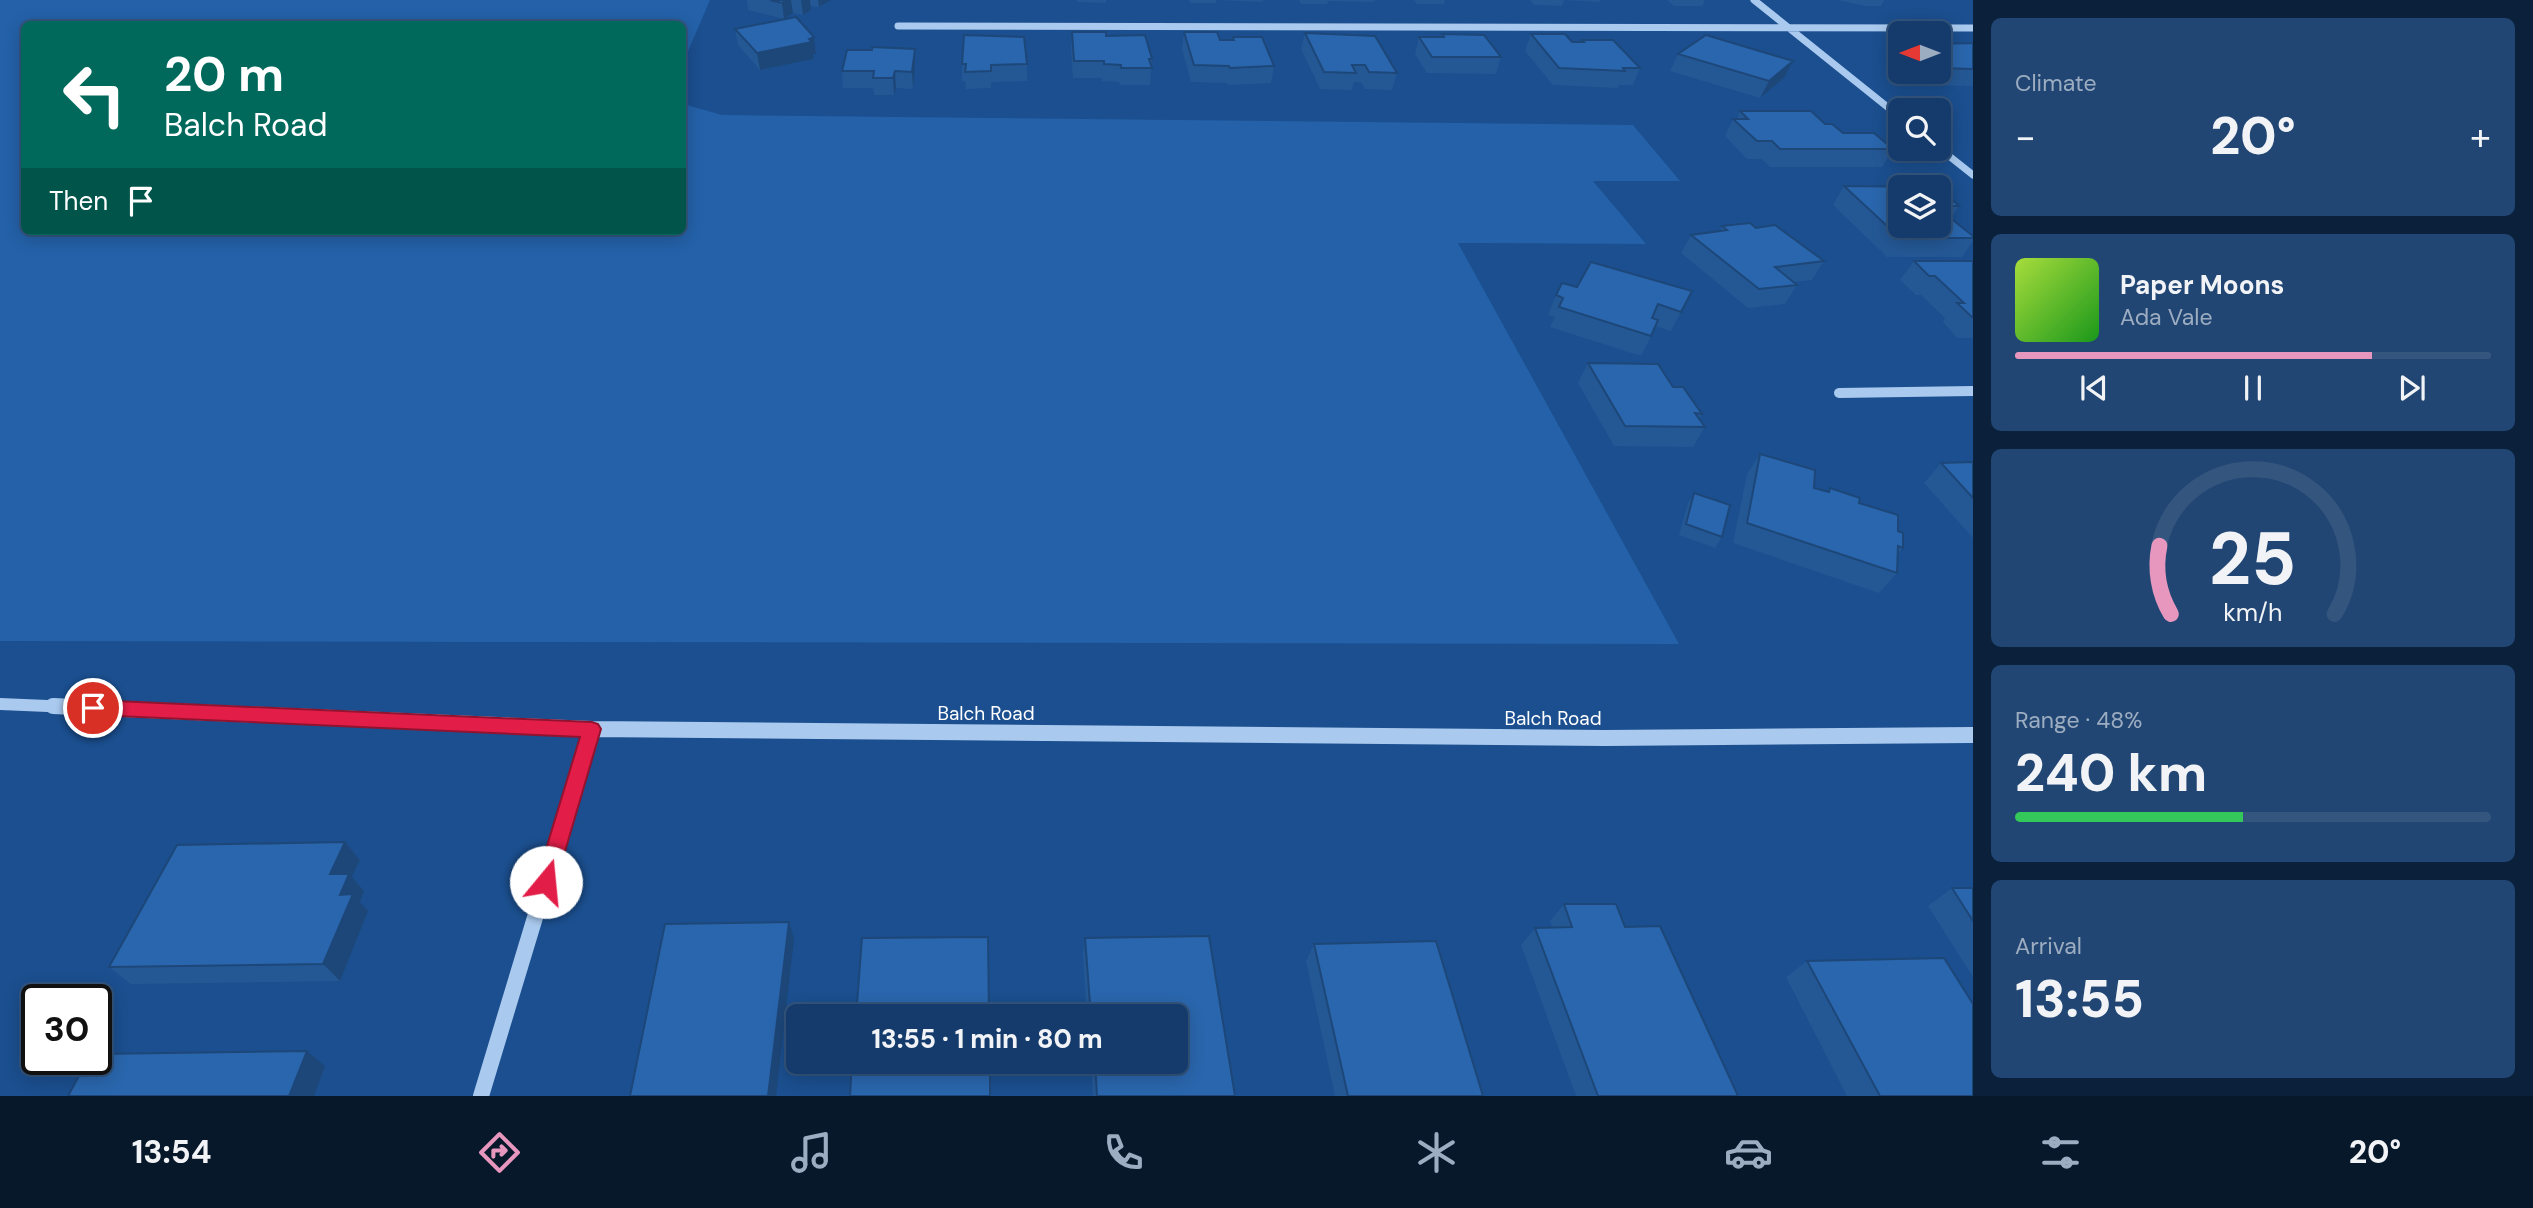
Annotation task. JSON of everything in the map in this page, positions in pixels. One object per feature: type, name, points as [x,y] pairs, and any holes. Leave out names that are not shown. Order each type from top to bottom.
[{"type":"street","points":[[1754,0],[1888,107]]},
{"type":"street","points":[[898,26],[1973,28]]},
{"type":"street","points":[[1951,158],[1973,175]]},
{"type":"street","points":[[1839,393],[1973,391]]},
{"type":"street","name":"Balch Road","points":[[0,704],[592,729],[1591,738],[1973,735]]},
{"type":"street","points":[[481,1096],[592,729]]},
{"type":"shaded area","points":[[0,0],[710,0],[686,56],[686,21],[21,21],[21,235],[686,235],[686,105],[722,115],[1633,125],[1680,181],[1593,181],[1646,244],[1458,243],[1679,644],[0,641]]},
{"type":"building","points":[[796,17],[814,37],[809,39],[812,42],[757,53],[735,29]]},
{"type":"building","points":[[1072,32],[1106,32],[1106,36],[1145,35],[1152,68],[1121,68],[1121,65],[1104,64],[1104,61],[1074,61]]},
{"type":"building","points":[[1184,32],[1217,32],[1220,40],[1262,37],[1274,66],[1230,68],[1194,65]]},
{"type":"building","points":[[1305,33],[1375,36],[1397,73],[1369,72],[1365,65],[1352,65],[1356,73],[1324,72]]},
{"type":"building","points":[[1442,34],[1484,35],[1501,57],[1432,57],[1419,37],[1444,37]]},
{"type":"building","points":[[1531,34],[1565,34],[1572,42],[1613,40],[1640,68],[1623,68],[1625,71],[1559,68]]},
{"type":"building","points":[[964,35],[1024,37],[1027,64],[991,65],[991,71],[965,72],[966,64],[962,64]]},
{"type":"building","points":[[1706,35],[1793,61],[1769,81],[1678,54]]},
{"type":"building","points":[[1973,43],[1973,69],[1951,68],[1951,44]]},
{"type":"building","points":[[872,47],[915,49],[912,72],[895,71],[893,78],[873,78],[874,71],[842,71],[847,50],[872,50]]},
{"type":"building","points":[[1740,111],[1811,111],[1825,124],[1832,124],[1843,133],[1874,133],[1888,145],[1888,149],[1780,149],[1772,141],[1757,141],[1733,119],[1748,119]]},
{"type":"building","points":[[1844,186],[1888,186],[1888,227]]},
{"type":"building","points":[[1951,219],[1973,236],[1951,238]]},
{"type":"building","points":[[1750,223],[1756,228],[1775,225],[1824,261],[1775,267],[1797,285],[1759,289],[1691,235],[1727,230],[1722,226]]},
{"type":"building","points":[[1914,261],[1973,261],[1973,318],[1957,303],[1964,303]]},
{"type":"building","points":[[1591,262],[1692,291],[1681,312],[1658,304],[1652,318],[1658,320],[1651,336],[1559,307],[1563,298],[1556,295],[1562,283],[1577,287]]},
{"type":"building","points":[[1588,363],[1658,364],[1673,387],[1683,387],[1702,414],[1695,413],[1705,427],[1625,426]]},
{"type":"building","points":[[1760,454],[1815,470],[1814,488],[1829,492],[1830,488],[1860,498],[1859,503],[1898,515],[1898,531],[1903,533],[1903,548],[1898,546],[1897,573],[1747,523]]},
{"type":"building","points":[[1973,462],[1973,498],[1941,463]]},
{"type":"building","points":[[1694,493],[1730,505],[1722,537],[1686,524]]},
{"type":"building","points":[[345,842],[330,874],[349,874],[340,895],[353,894],[323,964],[109,967],[177,845]]},
{"type":"building","points":[[1952,888],[1973,888],[1973,921]]},
{"type":"building","points":[[1564,904],[1616,904],[1625,927],[1660,926],[1738,1096],[1598,1096],[1535,928],[1572,927]]},
{"type":"building","points":[[789,922],[768,1096],[630,1096],[665,924]]},
{"type":"building","points":[[1209,936],[1235,1096],[1097,1096],[1096,1074],[1188,1074],[1188,1004],[1090,1004],[1085,938]]},
{"type":"building","points":[[988,937],[989,1004],[857,1004],[862,938]]},
{"type":"building","points":[[1436,941],[1483,1096],[1348,1096],[1314,944]]},
{"type":"building","points":[[1944,958],[1973,1004],[1973,1096],[1880,1096],[1807,961]]},
{"type":"building","points":[[307,1051],[289,1096],[68,1096],[79,1075],[112,1075],[112,1054]]},
{"type":"building","points":[[851,1074],[990,1074],[990,1096],[850,1096]]},
{"type":"route","points":[[93,708],[592,729],[546,882]]}]
